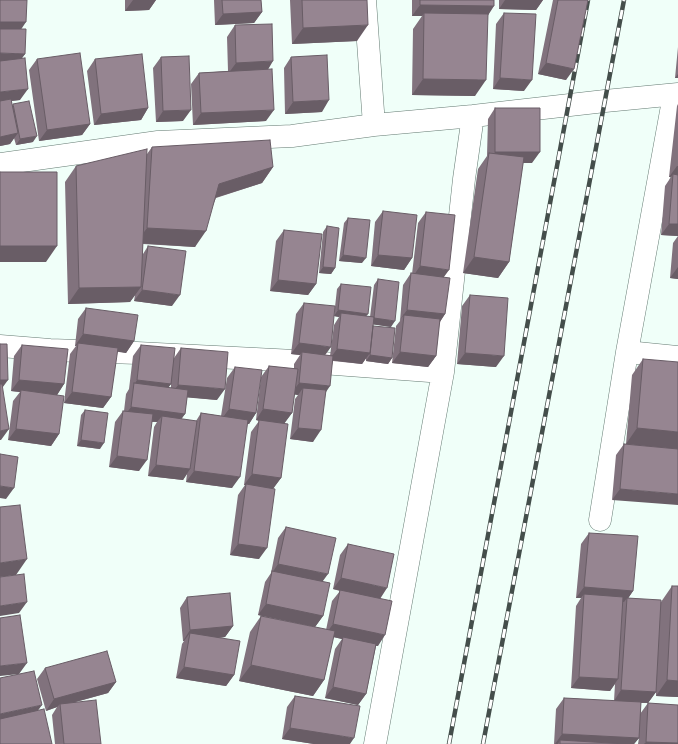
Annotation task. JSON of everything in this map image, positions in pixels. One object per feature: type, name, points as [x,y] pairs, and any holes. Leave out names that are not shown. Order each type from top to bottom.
[{"type":"street","points":[[365,0],[374,125]]},
{"type":"street","points":[[0,164],[158,142],[292,136],[374,125],[676,95],[627,352],[600,520]]},
{"type":"street","points":[[375,744],[443,372],[464,179],[473,116]]},
{"type":"street","points":[[0,346],[50,350],[295,360],[443,372]]},
{"type":"street","points":[[627,352],[678,357]]},
{"type":"building","points":[[0,0],[27,0],[26,22],[0,22]]},
{"type":"building","points":[[222,0],[261,0],[262,12],[223,14]]},
{"type":"building","points":[[302,0],[367,0],[368,25],[303,28]]},
{"type":"building","points":[[420,0],[494,0],[494,6],[420,5]]},
{"type":"building","points":[[558,0],[588,0],[574,69],[546,63]]},
{"type":"building","points":[[424,13],[488,14],[486,80],[423,79]]},
{"type":"building","points":[[504,13],[536,14],[532,80],[500,78]]},
{"type":"building","points":[[272,24],[273,61],[236,63],[235,25]]},
{"type":"building","points":[[0,29],[26,29],[25,54],[0,53]]},
{"type":"building","points":[[80,53],[90,124],[47,130],[37,59]]},
{"type":"building","points":[[142,54],[148,108],[101,114],[95,59]]},
{"type":"building","points":[[327,55],[329,100],[293,102],[291,57]]},
{"type":"building","points":[[189,56],[191,110],[163,111],[161,57]]},
{"type":"building","points":[[25,58],[28,89],[0,92],[0,61]]},
{"type":"building","points":[[272,69],[274,110],[201,113],[199,73]]},
{"type":"building","points":[[11,99],[18,133],[0,137],[0,101]]},
{"type":"building","points":[[29,101],[37,136],[20,139],[13,104]]},
{"type":"building","points":[[495,108],[540,108],[540,152],[495,152]]},
{"type":"building","points":[[270,140],[273,167],[219,184],[206,231],[147,228],[152,147]]},
{"type":"building","points":[[147,149],[141,287],[79,288],[76,166]]},
{"type":"building","points":[[489,153],[524,157],[509,262],[474,257]]},
{"type":"building","points":[[0,172],[57,172],[57,246],[0,246]]},
{"type":"building","points":[[673,174],[678,175],[678,224],[669,224]]},
{"type":"building","points":[[383,211],[417,215],[412,258],[378,255]]},
{"type":"building","points":[[426,212],[455,215],[449,270],[420,266]]},
{"type":"building","points":[[348,218],[370,220],[366,258],[343,255]]},
{"type":"building","points":[[327,226],[339,228],[335,268],[323,267]]},
{"type":"building","points":[[284,230],[322,234],[316,284],[278,280]]},
{"type":"building","points":[[148,246],[186,251],[180,295],[142,290]]},
{"type":"building","points":[[411,273],[450,278],[445,314],[407,310]]},
{"type":"building","points":[[378,279],[399,282],[395,321],[374,318]]},
{"type":"building","points":[[341,284],[371,287],[368,314],[338,310]]},
{"type":"building","points":[[470,295],[508,298],[504,356],[465,353]]},
{"type":"building","points":[[304,303],[335,306],[331,347],[299,343]]},
{"type":"building","points":[[86,308],[138,315],[134,341],[83,334]]},
{"type":"building","points":[[341,313],[374,317],[370,353],[337,349]]},
{"type":"building","points":[[404,315],[440,319],[436,356],[400,352]]},
{"type":"building","points":[[373,326],[395,328],[392,358],[370,355]]},
{"type":"building","points":[[78,343],[118,348],[111,397],[72,392]]},
{"type":"building","points":[[0,344],[7,344],[8,380],[0,380]]},
{"type":"building","points":[[22,345],[68,349],[64,384],[19,380]]},
{"type":"building","points":[[141,345],[175,348],[171,384],[137,380]]},
{"type":"building","points":[[181,348],[228,352],[225,389],[178,385]]},
{"type":"building","points":[[302,352],[333,356],[330,386],[299,383]]},
{"type":"building","points":[[643,359],[678,362],[678,432],[637,428]]},
{"type":"building","points":[[269,366],[298,369],[292,413],[263,409]]},
{"type":"building","points":[[235,367],[262,370],[256,413],[229,409]]},
{"type":"building","points":[[134,383],[188,390],[185,414],[131,407]]},
{"type":"building","points":[[0,384],[2,384],[9,429],[0,431]]},
{"type":"building","points":[[303,388],[326,390],[321,430],[298,428]]},
{"type":"building","points":[[21,390],[64,396],[59,434],[16,429]]},
{"type":"building","points":[[85,410],[108,413],[104,443],[81,440]]},
{"type":"building","points":[[123,411],[153,414],[147,460],[117,456]]},
{"type":"building","points":[[201,413],[248,420],[240,477],[194,471]]},
{"type":"building","points":[[162,416],[197,421],[190,469],[156,465]]},
{"type":"building","points":[[259,420],[288,424],[281,478],[252,474]]},
{"type":"building","points":[[624,444],[678,449],[678,494],[620,489]]},
{"type":"building","points":[[0,454],[18,457],[14,488],[0,486]]},
{"type":"building","points":[[246,484],[275,489],[267,548],[238,544]]},
{"type":"building","points":[[20,505],[27,559],[0,563],[0,507]]},
{"type":"building","points":[[286,527],[336,538],[328,574],[278,564]]},
{"type":"building","points":[[589,533],[638,536],[633,591],[584,587]]},
{"type":"building","points":[[348,544],[394,554],[387,588],[341,578]]},
{"type":"building","points":[[272,571],[330,583],[323,616],[266,604]]},
{"type":"building","points":[[24,574],[27,602],[0,606],[0,577]]},
{"type":"building","points":[[672,586],[678,586],[678,681],[667,680]]},
{"type":"building","points":[[340,590],[392,601],[385,635],[333,624]]},
{"type":"building","points":[[230,593],[233,626],[190,630],[187,597]]},
{"type":"building","points":[[584,594],[623,597],[618,679],[579,677]]},
{"type":"building","points":[[627,598],[661,600],[656,692],[621,690]]},
{"type":"building","points":[[20,615],[27,663],[0,666],[0,618]]},
{"type":"building","points":[[261,616],[335,631],[324,680],[251,665]]},
{"type":"building","points":[[190,633],[240,641],[234,675],[184,667]]},
{"type":"building","points":[[343,637],[376,644],[366,694],[333,687]]},
{"type":"building","points":[[107,651],[116,682],[54,699],[45,668]]},
{"type":"building","points":[[34,671],[42,705],[0,714],[0,678]]},
{"type":"building","points":[[295,696],[360,706],[354,738],[290,728]]},
{"type":"building","points":[[564,698],[641,702],[639,738],[562,734]]},
{"type":"building","points":[[96,700],[101,744],[64,744],[60,704]]},
{"type":"building","points":[[648,703],[678,705],[678,743],[646,742]]},
{"type":"building","points":[[44,709],[52,744],[0,744],[0,719]]},
{"type":"building","points":[[560,740],[626,744],[560,744]]},
{"type":"railway","points":[[449,744],[588,0]]},
{"type":"railway","points":[[483,744],[624,0]]}]
